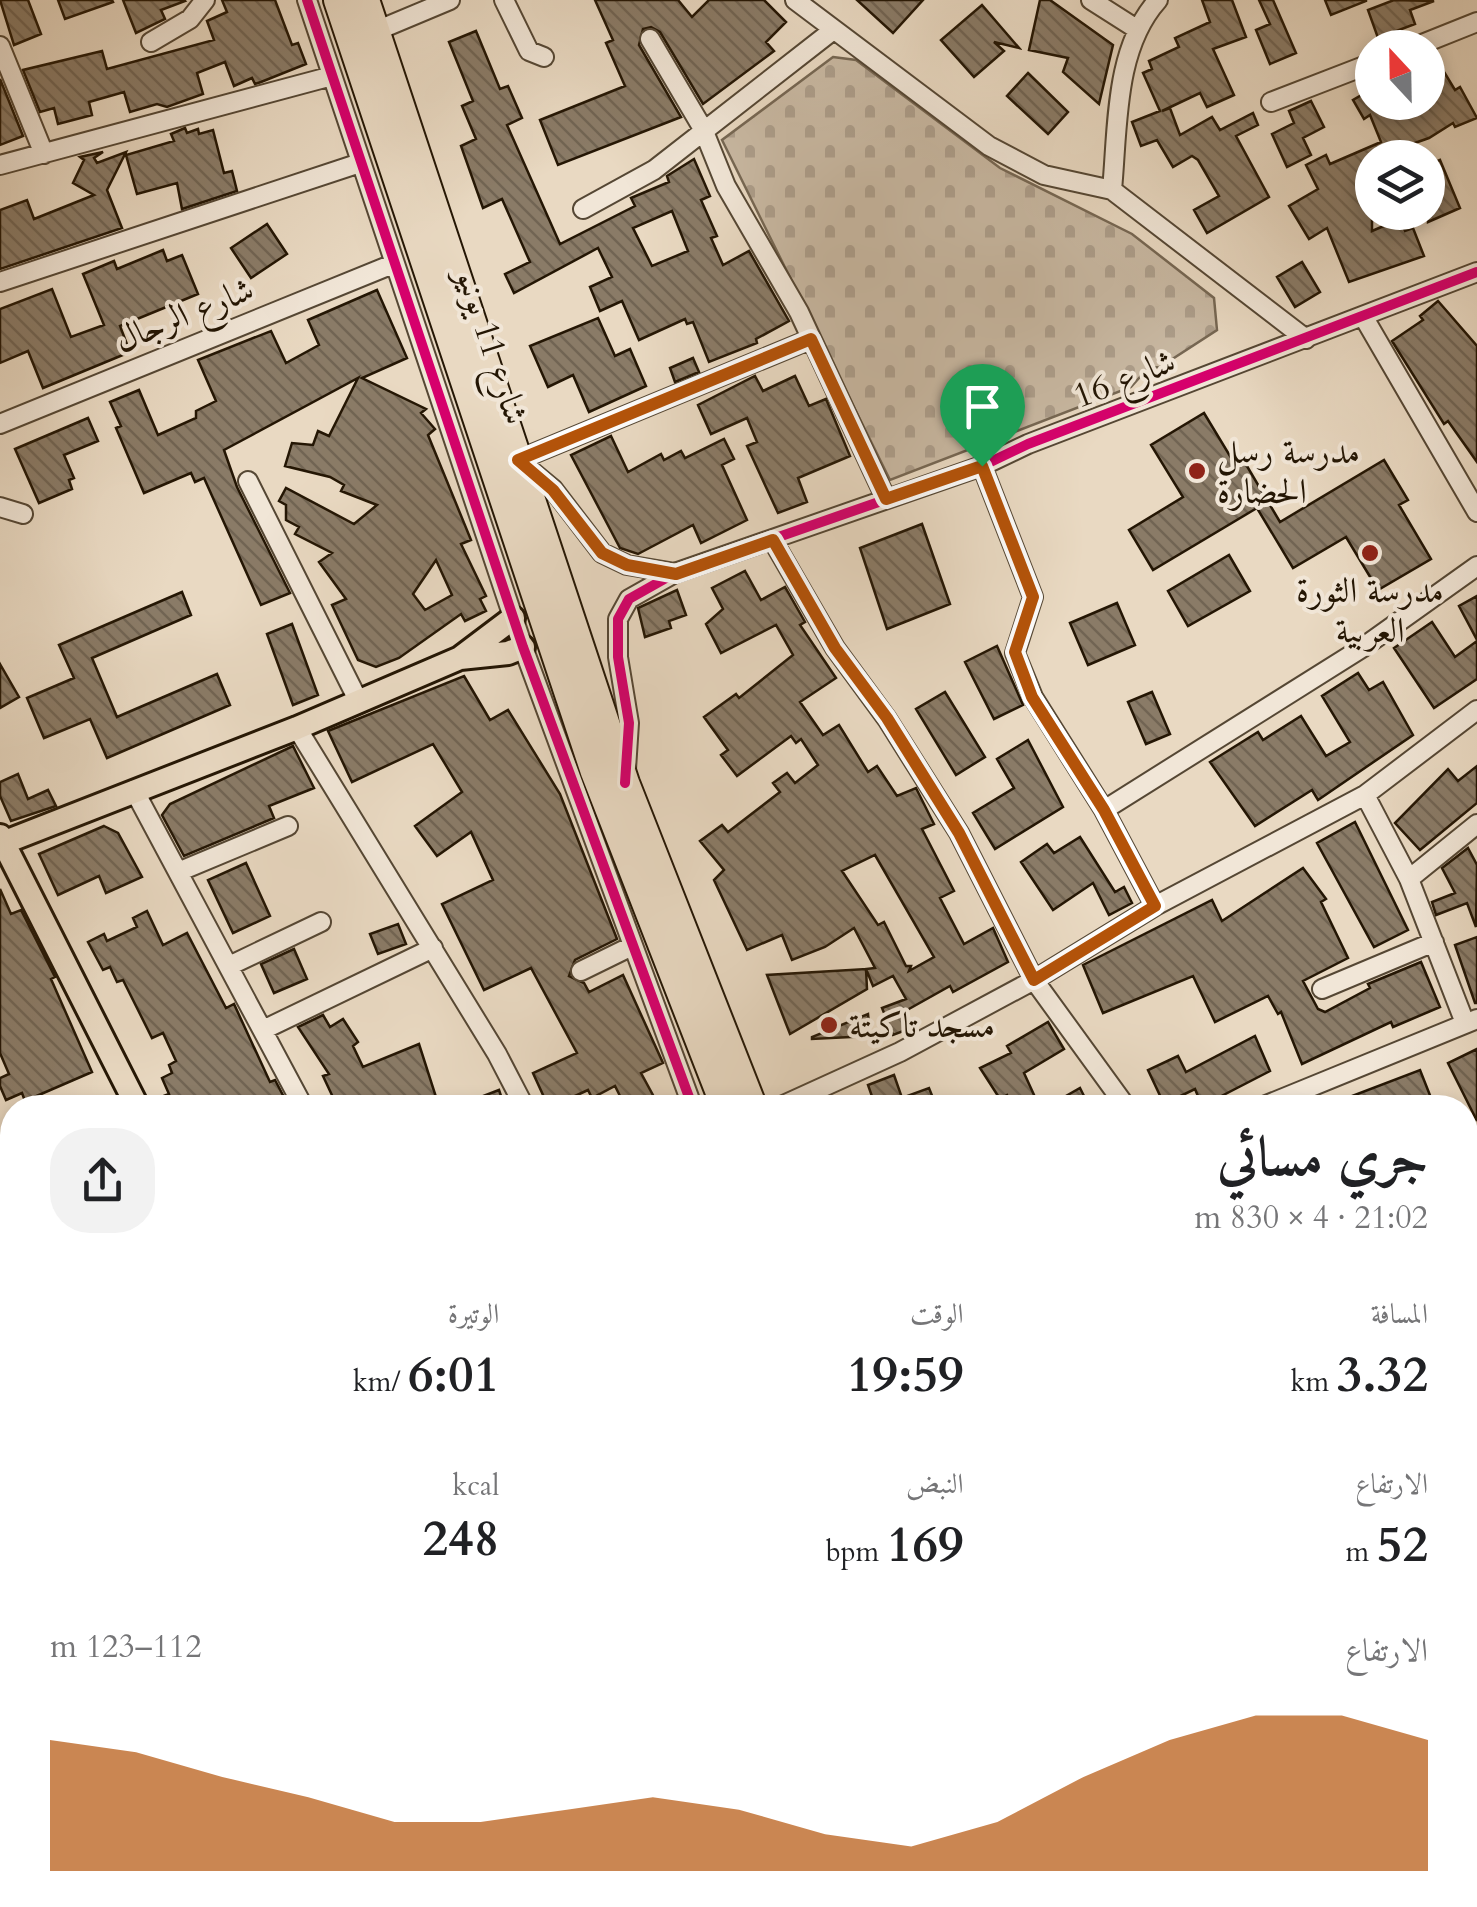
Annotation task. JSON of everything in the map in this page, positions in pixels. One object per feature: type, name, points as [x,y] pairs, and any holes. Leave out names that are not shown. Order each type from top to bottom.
[{"type":"highway","name":"شارع 11 يونيو","points":[[338,0],[595,772],[721,1095]]},
{"type":"highway","name":"شارع 11 يونيو","points":[[365,0],[625,782],[748,1095]]},
{"type":"main road","points":[[131,1095],[1,841],[297,728],[460,658],[514,618]]},
{"type":"main road","points":[[460,658],[508,653],[523,647]]},
{"type":"street","points":[[151,42],[190,20],[205,0]]},
{"type":"street","points":[[308,0],[523,647],[689,1095]]},
{"type":"street","points":[[376,31],[450,0]]},
{"type":"street","points":[[504,0],[529,51],[544,58]]},
{"type":"street","points":[[794,0],[989,146],[1044,174],[1112,190],[1306,339]]},
{"type":"street","points":[[1091,0],[1136,28]]},
{"type":"street","points":[[1112,190],[1121,93],[1136,28],[1158,0]]},
{"type":"street","points":[[1445,38],[1475,28]]},
{"type":"street","points":[[582,209],[654,170],[832,31]]},
{"type":"street","points":[[650,39],[703,129],[726,186],[811,339],[886,499]]},
{"type":"street","points":[[0,46],[44,154]]},
{"type":"street","points":[[1271,102],[1355,69]]},
{"type":"street","points":[[0,165],[332,76]]},
{"type":"street","points":[[0,282],[360,163]]},
{"type":"street","name":"شارع الرجال","points":[[0,424],[393,264]]},
{"type":"street","name":"شارع 16","points":[[625,782],[629,723],[618,657],[618,619],[629,599],[676,574],[982,466],[1028,444],[1477,272]]},
{"type":"street","points":[[1363,316],[1471,490],[1477,512]]},
{"type":"street","points":[[676,574],[627,565],[602,553],[553,490],[518,460],[811,339]]},
{"type":"street","points":[[982,466],[1033,597],[1015,652],[1032,697],[1104,810],[1155,906]]},
{"type":"street","points":[[248,481],[358,702]]},
{"type":"street","points":[[0,507],[23,514]]},
{"type":"street","points":[[773,540],[835,648],[887,718],[959,833],[1034,980],[1118,1095]]},
{"type":"street","points":[[1104,810],[1362,648],[1477,566]]},
{"type":"street","points":[[806,1095],[900,1052],[1034,980],[1155,906],[1365,795],[1477,710]]},
{"type":"street","points":[[297,728],[357,832],[433,948],[518,1095]]},
{"type":"street","points":[[134,790],[297,1095]]},
{"type":"street","points":[[1291,1095],[1471,1021],[1410,880],[1365,795]]},
{"type":"street","points":[[1410,880],[1477,824]]},
{"type":"street","points":[[178,872],[288,826]]},
{"type":"street","points":[[229,966],[322,922]]},
{"type":"street","points":[[1322,990],[1434,942]]},
{"type":"street","points":[[581,971],[632,946]]},
{"type":"street","points":[[263,1030],[433,948]]},
{"type":"green space","points":[[833,57],[856,60],[1000,168],[1132,234],[1214,298],[1217,330],[1160,367],[1148,368],[1131,387],[890,480],[722,140]]},
{"type":"building","points":[[0,0],[28,0],[41,34],[14,45]]},
{"type":"building","points":[[58,0],[112,0],[113,2],[65,19]]},
{"type":"building","points":[[123,0],[185,1],[161,10],[165,19],[136,33]]},
{"type":"building","points":[[222,0],[275,0],[292,45],[298,43],[306,64],[255,84],[252,78],[234,86],[225,62],[197,73],[203,94],[167,107],[157,104],[130,112],[124,92],[89,102],[92,115],[58,124],[54,108],[40,112],[23,70],[102,51],[107,69],[214,40],[207,21],[227,12]]},
{"type":"building","points":[[595,0],[678,0],[692,17],[709,0],[764,0],[786,22],[766,42],[774,51],[703,104],[660,32],[651,27],[643,29],[639,45],[681,117],[558,165],[540,120],[625,86],[606,43],[613,40]]},
{"type":"building","points":[[857,0],[923,0],[893,33]]},
{"type":"building","points":[[1040,0],[1050,0],[1113,45],[1099,104],[1063,72],[1068,58],[1029,50]]},
{"type":"building","points":[[1202,0],[1232,0],[1246,37],[1213,49],[1234,95],[1207,107],[1200,93],[1162,111],[1170,108],[1180,135],[1212,117],[1220,130],[1253,113],[1258,125],[1236,136],[1269,197],[1207,233],[1194,210],[1219,196],[1198,160],[1192,156],[1173,167],[1157,140],[1141,146],[1132,122],[1160,111],[1143,73],[1152,69],[1149,61],[1179,47],[1175,38],[1210,22]]},
{"type":"building","points":[[1259,0],[1273,0],[1296,53],[1270,64],[1256,30],[1270,24]]},
{"type":"building","points":[[1325,0],[1366,0],[1366,1],[1331,15]]},
{"type":"building","points":[[1394,0],[1434,1],[1410,10],[1415,24],[1399,30],[1375,30],[1368,10]]},
{"type":"building","points":[[982,5],[1019,48],[994,42],[1004,51],[974,77],[941,40]]},
{"type":"building","points":[[476,31],[500,89],[508,86],[522,118],[507,125],[560,244],[635,206],[631,198],[669,182],[667,176],[694,159],[710,196],[701,200],[717,236],[711,238],[723,265],[749,251],[789,321],[756,339],[757,343],[709,362],[693,322],[687,324],[685,319],[639,340],[622,301],[600,311],[590,287],[612,277],[598,248],[514,293],[505,274],[530,262],[502,199],[483,208],[461,146],[476,139],[462,106],[473,101],[449,42]],"holes":[[[672,211],[688,251],[652,266],[633,228]]]},
{"type":"building","points":[[1028,73],[1068,112],[1048,134],[1007,96]]},
{"type":"building","points":[[1445,74],[1455,90],[1460,87],[1477,118],[1455,127],[1453,123],[1423,140],[1380,140],[1372,120],[1445,120]]},
{"type":"building","points":[[0,79],[23,136],[0,145]]},
{"type":"building","points":[[1311,101],[1324,127],[1303,138],[1311,155],[1287,167],[1272,134],[1294,123],[1289,111]]},
{"type":"building","points":[[185,128],[187,133],[198,129],[199,134],[213,130],[224,173],[232,171],[237,191],[182,209],[177,183],[137,194],[126,155],[174,141],[171,134]]},
{"type":"building","points":[[103,152],[94,158],[97,163],[126,152],[107,190],[122,228],[0,269],[0,210],[27,200],[34,219],[94,195],[73,183],[84,160],[80,157]]},
{"type":"building","points":[[1355,153],[1355,230],[1414,230],[1424,256],[1349,282],[1327,228],[1309,239],[1289,206],[1318,189],[1306,165],[1326,155],[1330,164]]},
{"type":"building","points":[[1445,172],[1460,208],[1445,215]]},
{"type":"building","points":[[267,224],[287,254],[251,278],[231,248]]},
{"type":"building","points":[[163,250],[167,261],[182,255],[198,294],[120,326],[130,352],[43,388],[28,351],[0,363],[0,309],[52,289],[71,337],[104,325],[83,274],[114,261],[117,269]]},
{"type":"building","points":[[1302,262],[1320,292],[1295,307],[1277,277]]},
{"type":"building","points":[[377,290],[407,358],[362,378],[426,409],[421,413],[435,429],[428,435],[471,540],[461,544],[486,596],[480,599],[486,611],[465,621],[461,614],[399,658],[376,667],[358,660],[332,605],[346,599],[319,562],[332,553],[295,534],[299,527],[286,520],[286,505],[279,501],[286,488],[354,524],[377,505],[341,491],[344,485],[330,477],[285,466],[292,443],[313,445],[318,431],[329,436],[358,378],[224,450],[237,487],[290,593],[261,605],[204,478],[195,482],[191,473],[144,493],[116,428],[121,426],[110,402],[139,390],[158,435],[196,418],[196,411],[216,401],[198,360],[271,331],[286,363],[319,345],[308,320]],"holes":[[[436,560],[452,595],[425,610],[413,594]]]},
{"type":"building","points":[[1438,301],[1477,346],[1477,462],[1448,421],[1444,424],[1392,341],[1423,320],[1420,316]]},
{"type":"building","points":[[598,318],[615,356],[630,349],[646,386],[589,412],[573,375],[548,387],[530,346]]},
{"type":"building","points":[[693,358],[699,372],[675,382],[670,368]]},
{"type":"building","points":[[755,376],[763,391],[795,376],[809,406],[826,399],[850,456],[798,478],[807,502],[778,513],[747,446],[757,442],[747,418],[711,434],[698,405]]},
{"type":"building","points":[[1204,413],[1236,466],[1244,461],[1280,522],[1384,460],[1408,500],[1399,505],[1431,559],[1378,590],[1346,537],[1293,568],[1257,508],[1153,570],[1129,530],[1183,497],[1151,445]]},
{"type":"building","points":[[88,418],[98,441],[64,455],[74,478],[69,480],[72,489],[39,503],[15,449]]},
{"type":"building","points":[[611,436],[628,472],[661,454],[664,460],[681,451],[685,458],[724,439],[734,459],[722,465],[747,520],[701,543],[693,525],[638,554],[620,548],[571,455]]},
{"type":"building","points":[[922,524],[950,604],[887,629],[860,548]]},
{"type":"building","points":[[1229,555],[1250,591],[1188,626],[1168,591]]},
{"type":"building","points":[[745,571],[761,600],[785,587],[805,622],[800,625],[836,678],[800,702],[823,735],[839,725],[868,772],[877,766],[897,796],[916,788],[934,824],[922,829],[954,891],[940,898],[964,944],[993,928],[1008,962],[953,992],[950,986],[900,1014],[906,1030],[893,1035],[882,1008],[906,999],[893,976],[873,986],[866,969],[875,968],[854,928],[825,947],[792,960],[782,935],[747,950],[714,880],[724,870],[700,841],[722,825],[728,832],[780,792],[773,783],[787,773],[795,783],[818,765],[801,739],[796,743],[791,736],[737,776],[721,755],[728,750],[704,717],[736,694],[739,698],[793,655],[776,625],[721,653],[706,624],[723,609],[712,588]],"holes":[[[875,855],[934,957],[909,971],[911,966],[906,966],[884,922],[878,925],[842,871]]]},
{"type":"building","points":[[677,590],[686,615],[669,621],[671,628],[645,637],[638,608]]},
{"type":"building","points":[[182,592],[191,615],[92,658],[117,717],[217,674],[230,705],[107,758],[90,719],[44,738],[27,698],[74,678],[59,645]]},
{"type":"building","points":[[1477,596],[1477,640],[1459,606]]},
{"type":"building","points":[[1117,603],[1135,645],[1088,665],[1070,623]]},
{"type":"building","points":[[1432,622],[1455,657],[1477,641],[1477,679],[1434,708],[1394,648]]},
{"type":"building","points":[[292,624],[318,695],[293,705],[267,634]]},
{"type":"building","points":[[997,646],[1023,705],[994,719],[965,662]]},
{"type":"building","points":[[0,664],[19,697],[0,708]]},
{"type":"building","points":[[1358,673],[1369,690],[1383,682],[1413,735],[1318,800],[1312,790],[1255,826],[1210,762],[1258,732],[1263,740],[1301,716],[1326,756],[1350,742],[1322,696]]},
{"type":"building","points":[[464,676],[490,720],[508,710],[560,794],[617,939],[575,960],[569,976],[584,983],[589,992],[623,975],[663,1063],[641,1073],[653,1095],[620,1095],[615,1086],[598,1095],[590,1095],[588,1090],[577,1095],[543,1095],[533,1073],[577,1053],[531,968],[484,990],[442,904],[493,880],[471,832],[437,856],[415,826],[462,792],[433,744],[352,782],[328,731]]},
{"type":"building","points":[[945,692],[985,757],[956,775],[916,709]]},
{"type":"building","points":[[1152,692],[1170,734],[1146,744],[1128,702]]},
{"type":"building","points":[[1028,740],[1063,807],[995,849],[973,813],[1014,788],[997,759]]},
{"type":"building","points":[[293,746],[314,788],[269,806],[274,818],[184,856],[162,815],[170,804]]},
{"type":"building","points":[[1477,766],[1477,803],[1420,850],[1395,823],[1448,769],[1458,781]]},
{"type":"building","points":[[18,774],[28,799],[48,790],[56,806],[11,821],[0,796],[0,782]]},
{"type":"building","points":[[1355,822],[1408,930],[1374,947],[1317,843]]},
{"type":"building","points":[[104,826],[118,833],[142,877],[106,893],[99,876],[58,895],[39,854]]},
{"type":"building","points":[[1080,837],[1115,892],[1124,887],[1132,903],[1109,915],[1093,883],[1053,910],[1021,862],[1047,844],[1054,853]]},
{"type":"building","points":[[1468,848],[1477,865],[1476,927],[1467,903],[1436,915],[1432,902],[1455,893],[1442,868]]},
{"type":"building","points":[[246,863],[270,916],[233,933],[208,880]]},
{"type":"building","points":[[1303,868],[1326,899],[1321,902],[1348,958],[1303,981],[1318,1009],[1325,1012],[1370,988],[1368,984],[1421,962],[1440,1007],[1393,1027],[1391,1022],[1302,1064],[1281,1012],[1278,1014],[1268,996],[1215,1022],[1193,976],[1103,1013],[1083,965],[1212,900],[1222,921]]},
{"type":"building","points":[[0,889],[11,914],[21,910],[55,977],[51,979],[92,1072],[39,1095],[4,1095],[0,1078],[9,1074],[0,1053]]},
{"type":"building","points":[[147,911],[163,945],[187,933],[226,1008],[234,1004],[270,1082],[275,1080],[283,1095],[166,1095],[162,1078],[172,1073],[169,1065],[176,1061],[163,1033],[152,1038],[123,980],[117,982],[110,967],[103,970],[88,942],[104,934],[107,941],[137,927],[133,918]]},
{"type":"building","points":[[398,924],[406,944],[378,954],[370,934]]},
{"type":"building","points":[[1477,937],[1477,1003],[1475,1003],[1455,945]]},
{"type":"building","points":[[294,949],[307,979],[274,993],[261,964]]},
{"type":"building","points":[[866,969],[867,989],[790,1034],[767,975]]},
{"type":"building","points":[[868,1014],[870,1036],[812,1039],[812,1037]]},
{"type":"building","points":[[323,1015],[330,1027],[343,1019],[358,1042],[353,1046],[363,1067],[419,1044],[435,1095],[332,1095],[323,1076],[329,1074],[298,1027]]},
{"type":"building","points":[[1048,1022],[1064,1049],[1024,1073],[1034,1095],[997,1095],[980,1068],[1011,1053],[1007,1046]]},
{"type":"building","points":[[1255,1036],[1270,1071],[1223,1095],[1197,1095],[1195,1089],[1183,1095],[1160,1095],[1148,1070],[1178,1056],[1186,1072]]},
{"type":"building","points":[[1477,1049],[1477,1095],[1464,1095],[1448,1063]]},
{"type":"building","points":[[1420,1070],[1430,1095],[1355,1095]]},
{"type":"building","points":[[894,1075],[901,1095],[871,1095],[868,1085]]},
{"type":"building","points":[[929,1088],[932,1095],[910,1095]]},
{"type":"cycle path","points":[[307,0],[523,647],[688,1095]]},
{"type":"cycle path","points":[[625,783],[629,723],[618,657],[618,619],[629,599],[675,573],[982,466],[1028,444],[1477,272]]},
{"type":"place","name":"مدرسة رسل الحضارة","points":[[1197,471]]},
{"type":"place","name":"مدرسة الثورة العربية","points":[[1370,553]]},
{"type":"place","name":"مسجد تاكيتة","points":[[829,1025]]},
{"type":"route","points":[[811,339],[886,499],[982,466],[1033,597],[1015,652],[1032,697],[1104,810],[1155,906],[1034,980],[959,833],[887,718],[835,648],[773,540],[676,574],[627,565],[602,553],[568,506],[518,460],[811,339]]}]
